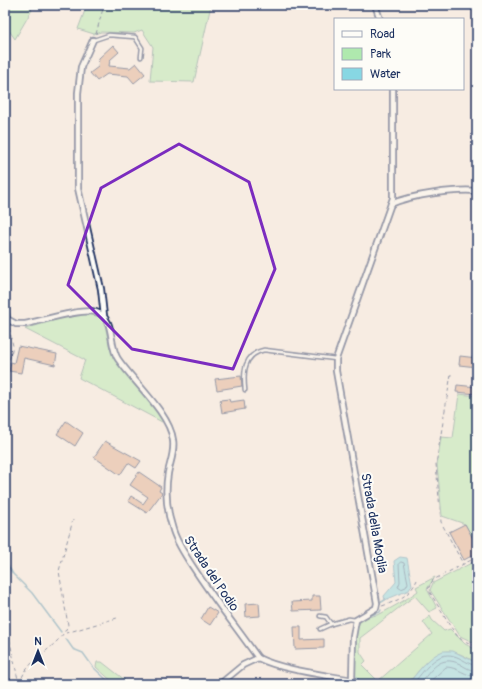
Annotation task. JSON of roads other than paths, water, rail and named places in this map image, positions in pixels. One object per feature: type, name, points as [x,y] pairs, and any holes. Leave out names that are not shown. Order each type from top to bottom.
[{"type":"street","points":[[375,5],[380,18]]},
{"type":"street","name":"Strada del Podio","points":[[93,40],[81,67],[78,94],[78,188],[100,289],[104,316],[108,321],[117,358],[153,403],[172,433],[174,446],[168,474],[168,498],[172,529],[178,542],[211,595],[258,658]]},
{"type":"street","name":"Strada della Moglia","points":[[356,620],[376,608],[376,596],[336,371],[336,359],[391,204],[394,149],[393,90]]},
{"type":"street","points":[[391,204],[408,199],[456,191],[477,191]]},
{"type":"street","points":[[5,306],[6,318],[16,324],[25,324],[79,312],[96,312],[104,316]]},
{"type":"street","points":[[220,684],[243,665],[258,658],[265,661],[354,682],[353,637],[356,620]]},
{"type":"lane","points":[[93,40],[109,35],[135,37],[142,48],[141,57]]},
{"type":"lane","points":[[245,390],[244,369],[251,356],[257,351],[264,350],[336,359]]},
{"type":"lane","points":[[320,616],[326,617],[331,624]]},
{"type":"lane","points":[[320,629],[349,619],[356,620]]},
{"type":"water","points":[[400,557],[407,558],[412,585],[409,590],[385,600],[384,596],[396,582],[394,561]]},
{"type":"water","points":[[443,651],[453,651],[477,663],[477,684],[408,684],[428,661]]},
{"type":"waterway","points":[[5,561],[13,574],[32,593],[61,632]]},
{"type":"waterway","points":[[380,603],[385,600]]},
{"type":"waterway","points":[[363,618],[380,612],[381,610]]},
{"type":"waterway","points":[[66,639],[73,649],[83,653],[93,667],[111,684]]},
{"type":"waterway","points":[[354,672],[355,676],[363,684]]}]
